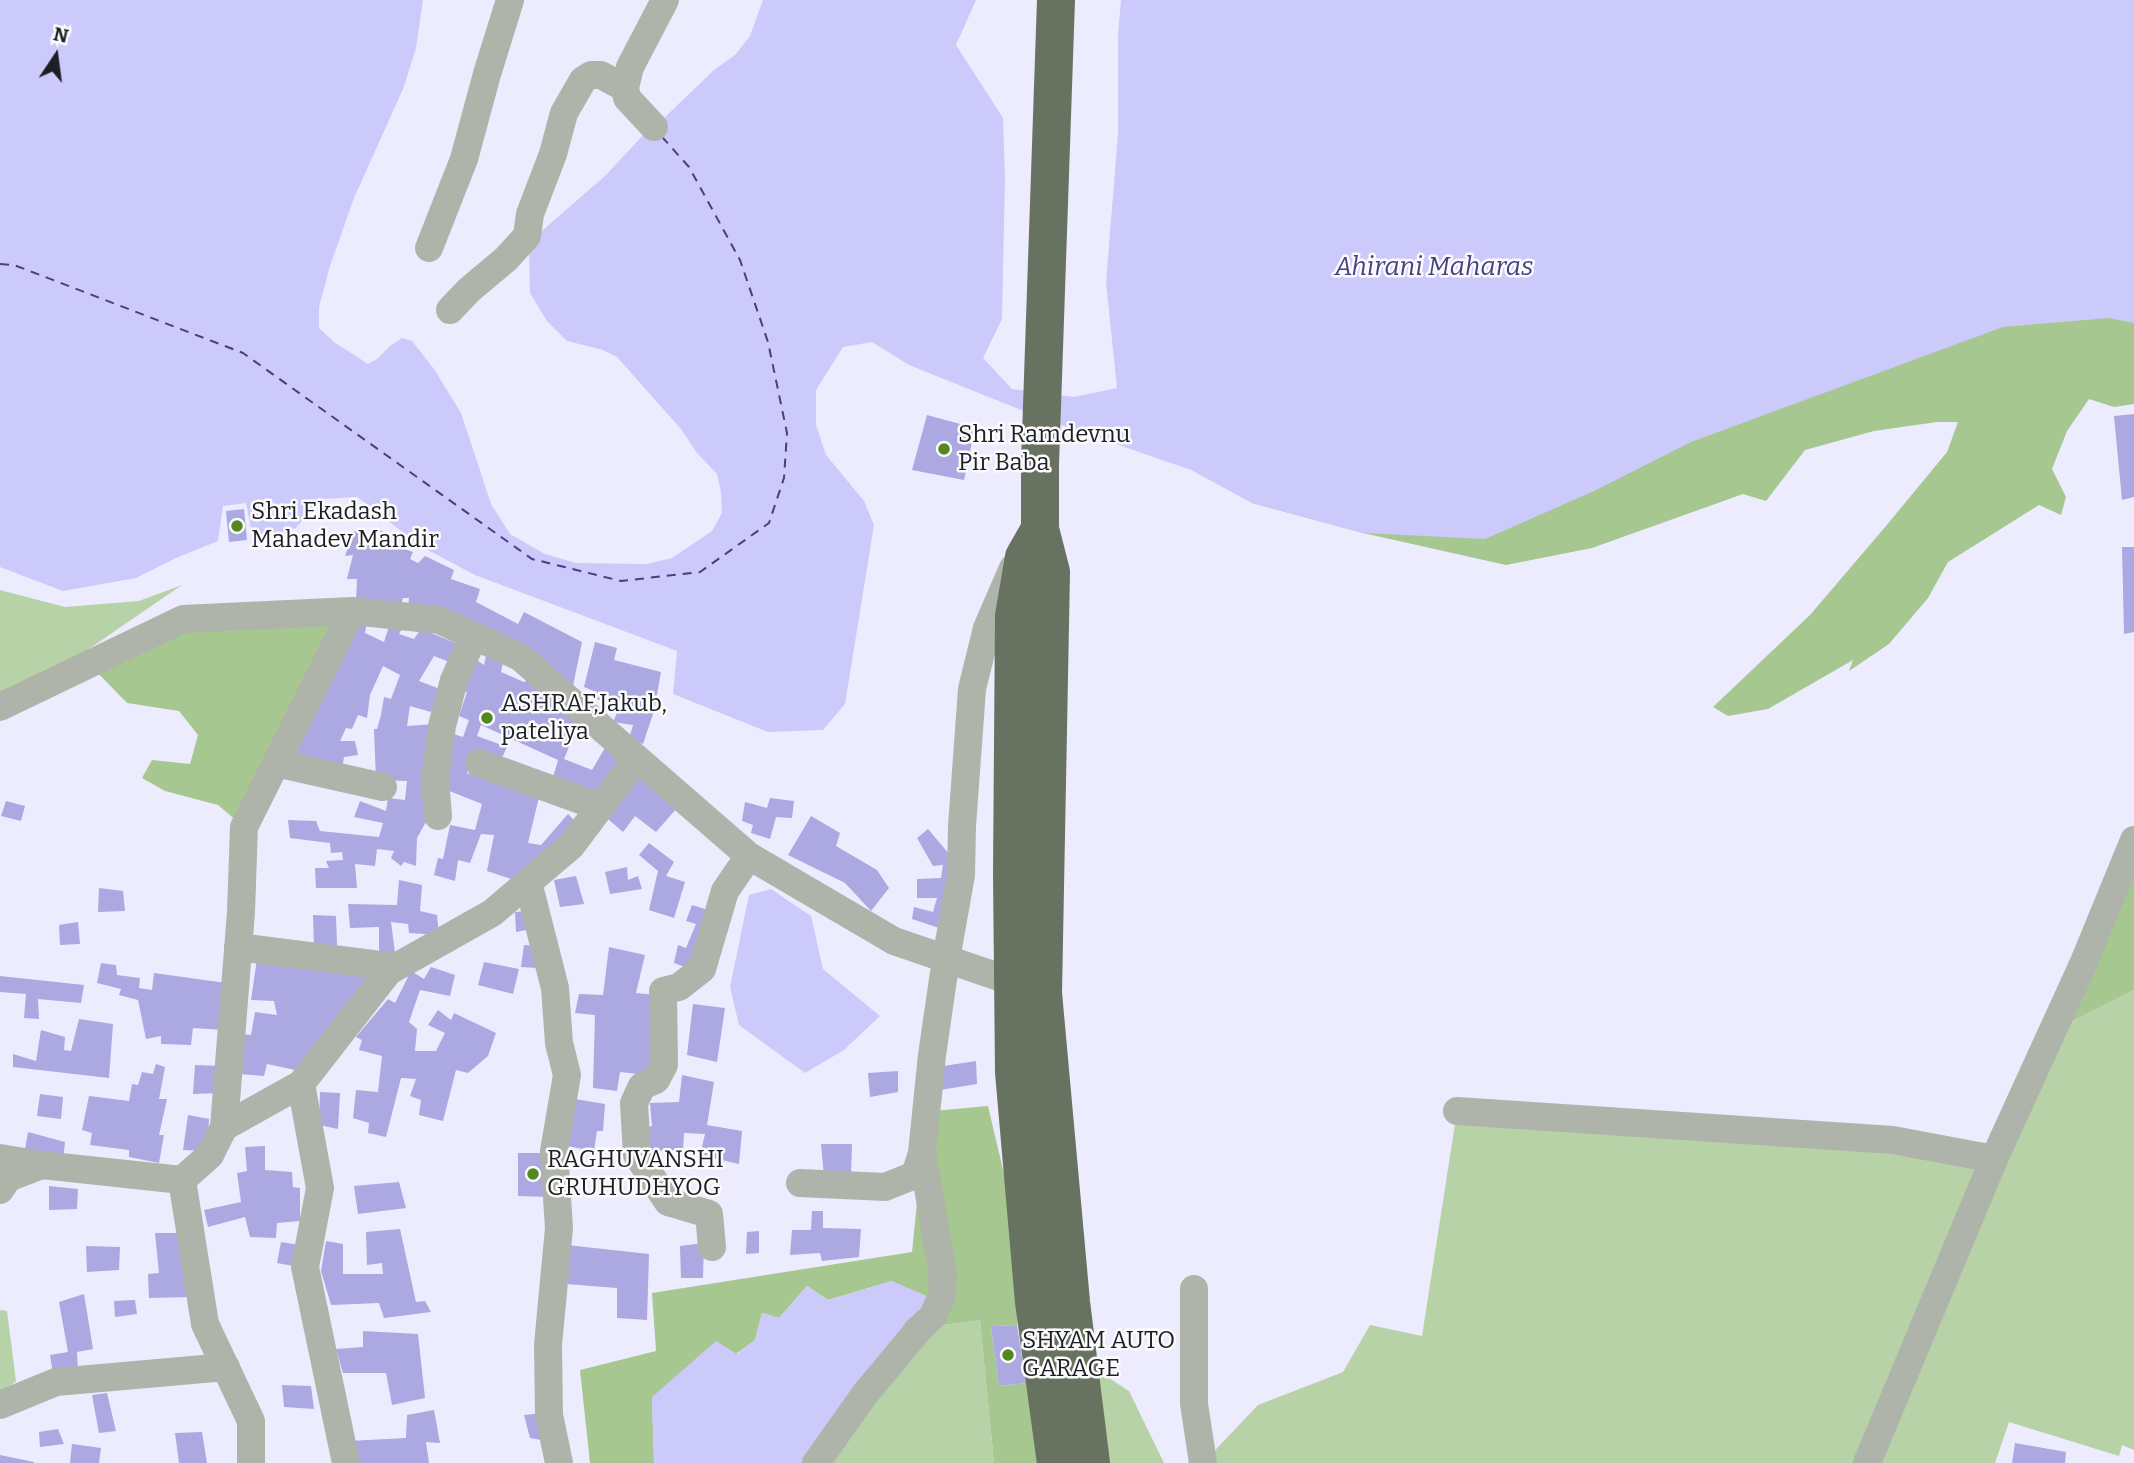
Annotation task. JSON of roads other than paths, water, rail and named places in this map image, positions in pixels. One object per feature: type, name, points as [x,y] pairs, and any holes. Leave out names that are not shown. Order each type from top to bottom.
[{"type":"highway","points":[[1056,0],[1040,464],[1040,528],[1051,572],[1028,988],[1014,1072],[1030,1261],[1056,1463]]},
{"type":"highway","points":[[1028,988],[1091,1463]]},
{"type":"street","points":[[429,248],[464,159],[510,0]]},
{"type":"street","points":[[654,127],[627,97],[625,88],[630,67],[665,0]]},
{"type":"street","points":[[450,310],[527,236],[530,214],[553,154],[564,113],[583,80],[591,75],[601,75],[625,88]]},
{"type":"street","points":[[800,1183],[885,1187],[915,1175],[922,1153],[932,1055],[961,875],[972,689],[987,628],[1003,587],[1021,552],[1040,528]]},
{"type":"street","points":[[0,707],[183,619],[352,611],[439,620],[520,657],[749,856],[894,941],[1028,988]]},
{"type":"street","points":[[0,1158],[182,1180],[210,1155],[224,1127],[244,827],[352,611]]},
{"type":"street","points":[[438,816],[435,780],[442,726],[454,680],[474,636]]},
{"type":"street","points":[[224,1127],[301,1084],[389,971],[492,913],[571,846],[636,760]]},
{"type":"street","points":[[276,763],[383,787]]},
{"type":"street","points":[[479,763],[600,807]]},
{"type":"street","points":[[1867,1463],[1994,1159],[2084,962],[2134,840]]},
{"type":"street","points":[[712,1247],[709,1214],[668,1202],[637,1155],[634,1103],[642,1086],[656,1080],[664,1065],[663,991],[679,987],[702,969],[725,891],[749,856]]},
{"type":"street","points":[[528,882],[555,988],[559,1043],[567,1075],[554,1151],[559,1228],[548,1345],[549,1415],[559,1463]]},
{"type":"street","points":[[237,947],[396,967]]},
{"type":"street","points":[[301,1084],[320,1188],[305,1268],[346,1463]]},
{"type":"street","points":[[1457,1111],[1894,1140],[1994,1159]]},
{"type":"street","points":[[816,1463],[865,1394],[933,1316],[942,1294],[943,1276],[922,1153]]},
{"type":"street","points":[[0,1190],[8,1178],[42,1165]]},
{"type":"street","points":[[182,1180],[205,1324],[251,1421],[251,1463]]},
{"type":"street","points":[[1194,1289],[1194,1404],[1203,1463]]},
{"type":"street","points":[[0,1405],[56,1382],[226,1367]]},
{"type":"water","name":"Ahirani Maharas","points":[[0,0],[423,0],[416,48],[403,89],[354,198],[330,266],[319,307],[319,328],[334,342],[368,364],[402,338],[412,341],[434,369],[461,413],[491,504],[510,534],[545,554],[576,563],[647,564],[672,558],[712,531],[722,513],[721,492],[717,474],[617,357],[603,350],[567,341],[547,321],[530,293],[529,248],[543,230],[606,175],[644,134],[714,70],[735,55],[750,36],[763,0],[976,0],[956,45],[1003,118],[1005,178],[1002,319],[983,358],[1012,389],[1074,397],[1117,388],[1106,282],[1118,134],[1118,35],[1121,0],[2134,0],[2134,323],[2109,318],[2003,327],[1691,442],[1594,491],[1485,539],[1363,533],[1252,503],[1191,470],[1041,418],[909,365],[872,342],[843,347],[816,390],[816,425],[826,455],[864,501],[874,525],[845,704],[823,730],[768,732],[673,694],[677,651],[475,575],[422,547],[357,497],[320,499],[296,528],[254,542],[246,503],[223,506],[218,541],[136,578],[63,591],[0,567]]},
{"type":"water","points":[[771,889],[811,916],[823,969],[880,1016],[844,1050],[805,1073],[739,1025],[730,987],[749,895]]},
{"type":"water","points":[[892,1281],[929,1297],[924,1306],[907,1320],[806,1463],[654,1463],[652,1397],[716,1341],[737,1354],[755,1340],[762,1313],[779,1318],[807,1286],[828,1300]]},
{"type":"place","name":"Shri Ramdevnu Pir Baba","points":[[944,449]]},
{"type":"place","name":"Shri Ekadash Mahadev Mandir","points":[[237,526]]},
{"type":"place","name":"ASHRAF,Jakub, pateliya","points":[[487,718]]},
{"type":"place","name":"RAGHUVANSHI GRUHUDHYOG","points":[[533,1174]]},
{"type":"place","name":"SHYAM AUTO GARAGE","points":[[1008,1355]]}]
